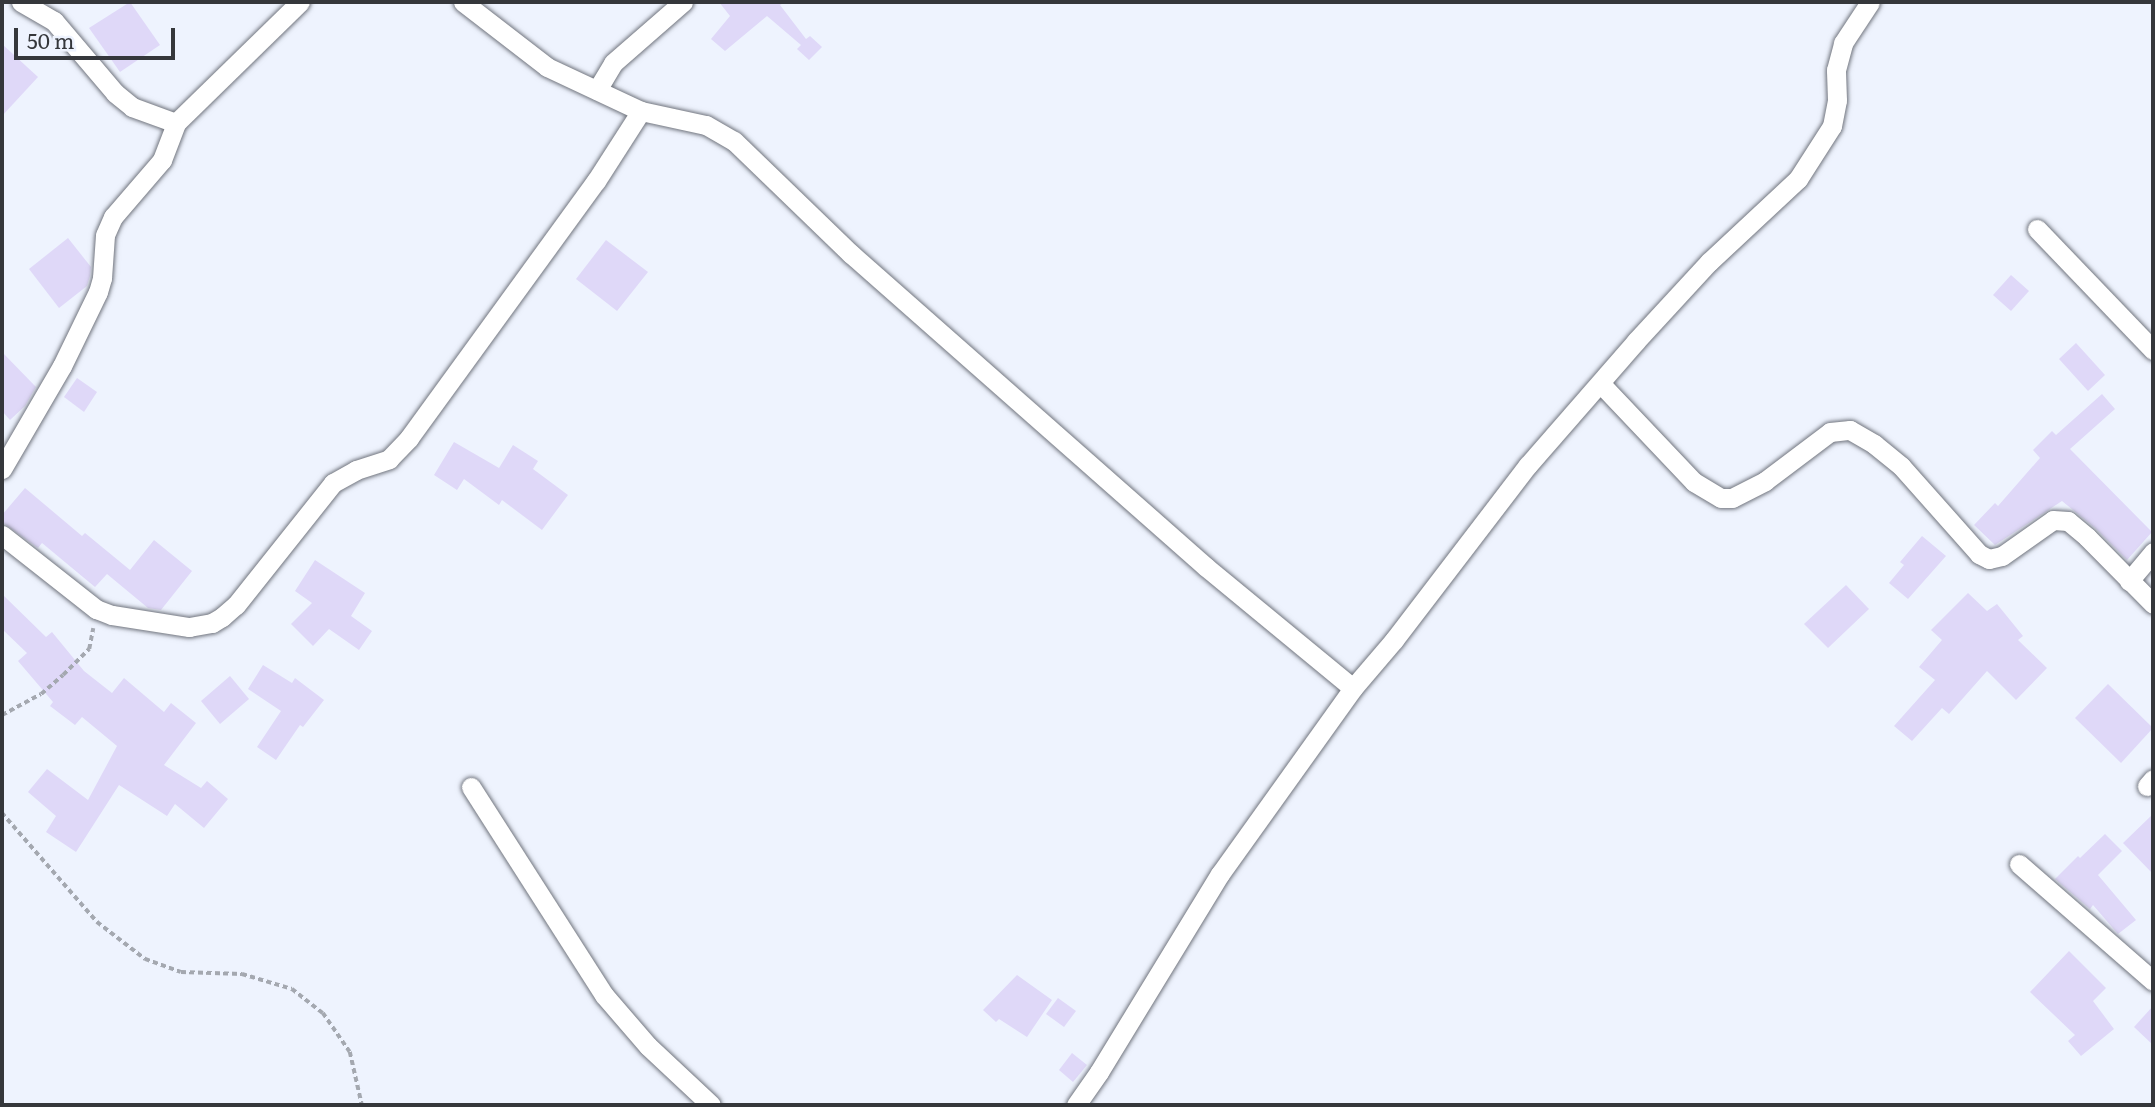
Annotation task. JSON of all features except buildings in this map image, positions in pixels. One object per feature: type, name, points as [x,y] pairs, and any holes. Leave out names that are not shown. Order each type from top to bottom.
[{"type":"street","points":[[21,2],[54,21],[115,93],[132,107],[176,123]]},
{"type":"street","points":[[2,469],[62,366],[98,292],[108,226],[162,160],[176,123],[300,2]]},
{"type":"street","points":[[463,2],[547,67],[641,111],[681,117],[706,125],[734,141],[851,254],[1206,567],[1353,688]]},
{"type":"street","points":[[597,90],[613,63],[683,2]]},
{"type":"street","points":[[1076,1105],[1100,1072],[1220,874],[1353,688],[1394,640],[1528,465],[1709,262],[1798,179],[1817,153],[1832,126],[1837,100],[1836,70],[1843,43],[1870,2]]},
{"type":"street","points":[[2,535],[96,608],[112,615],[189,627],[212,623],[236,605],[333,484],[344,475],[388,458],[409,438],[596,181],[641,111]]},
{"type":"street","points":[[2037,229],[2153,350]]},
{"type":"street","points":[[1601,384],[1694,482],[1721,498],[1732,498],[1765,481],[1830,432],[1850,430],[1874,444],[1901,466],[1979,554],[1989,558],[2002,556],[2053,520],[2068,521],[2153,604]]},
{"type":"street","points":[[2129,581],[2153,552]]},
{"type":"street","points":[[471,787],[604,995],[648,1046],[711,1105]]},
{"type":"street","points":[[2019,864],[2153,981]]},
{"type":"path","points":[[2,715],[41,694],[89,649],[96,608]]},
{"type":"path","points":[[2,813],[97,922],[145,960],[181,972],[242,974],[292,989],[323,1013],[350,1052],[362,1105]]}]
